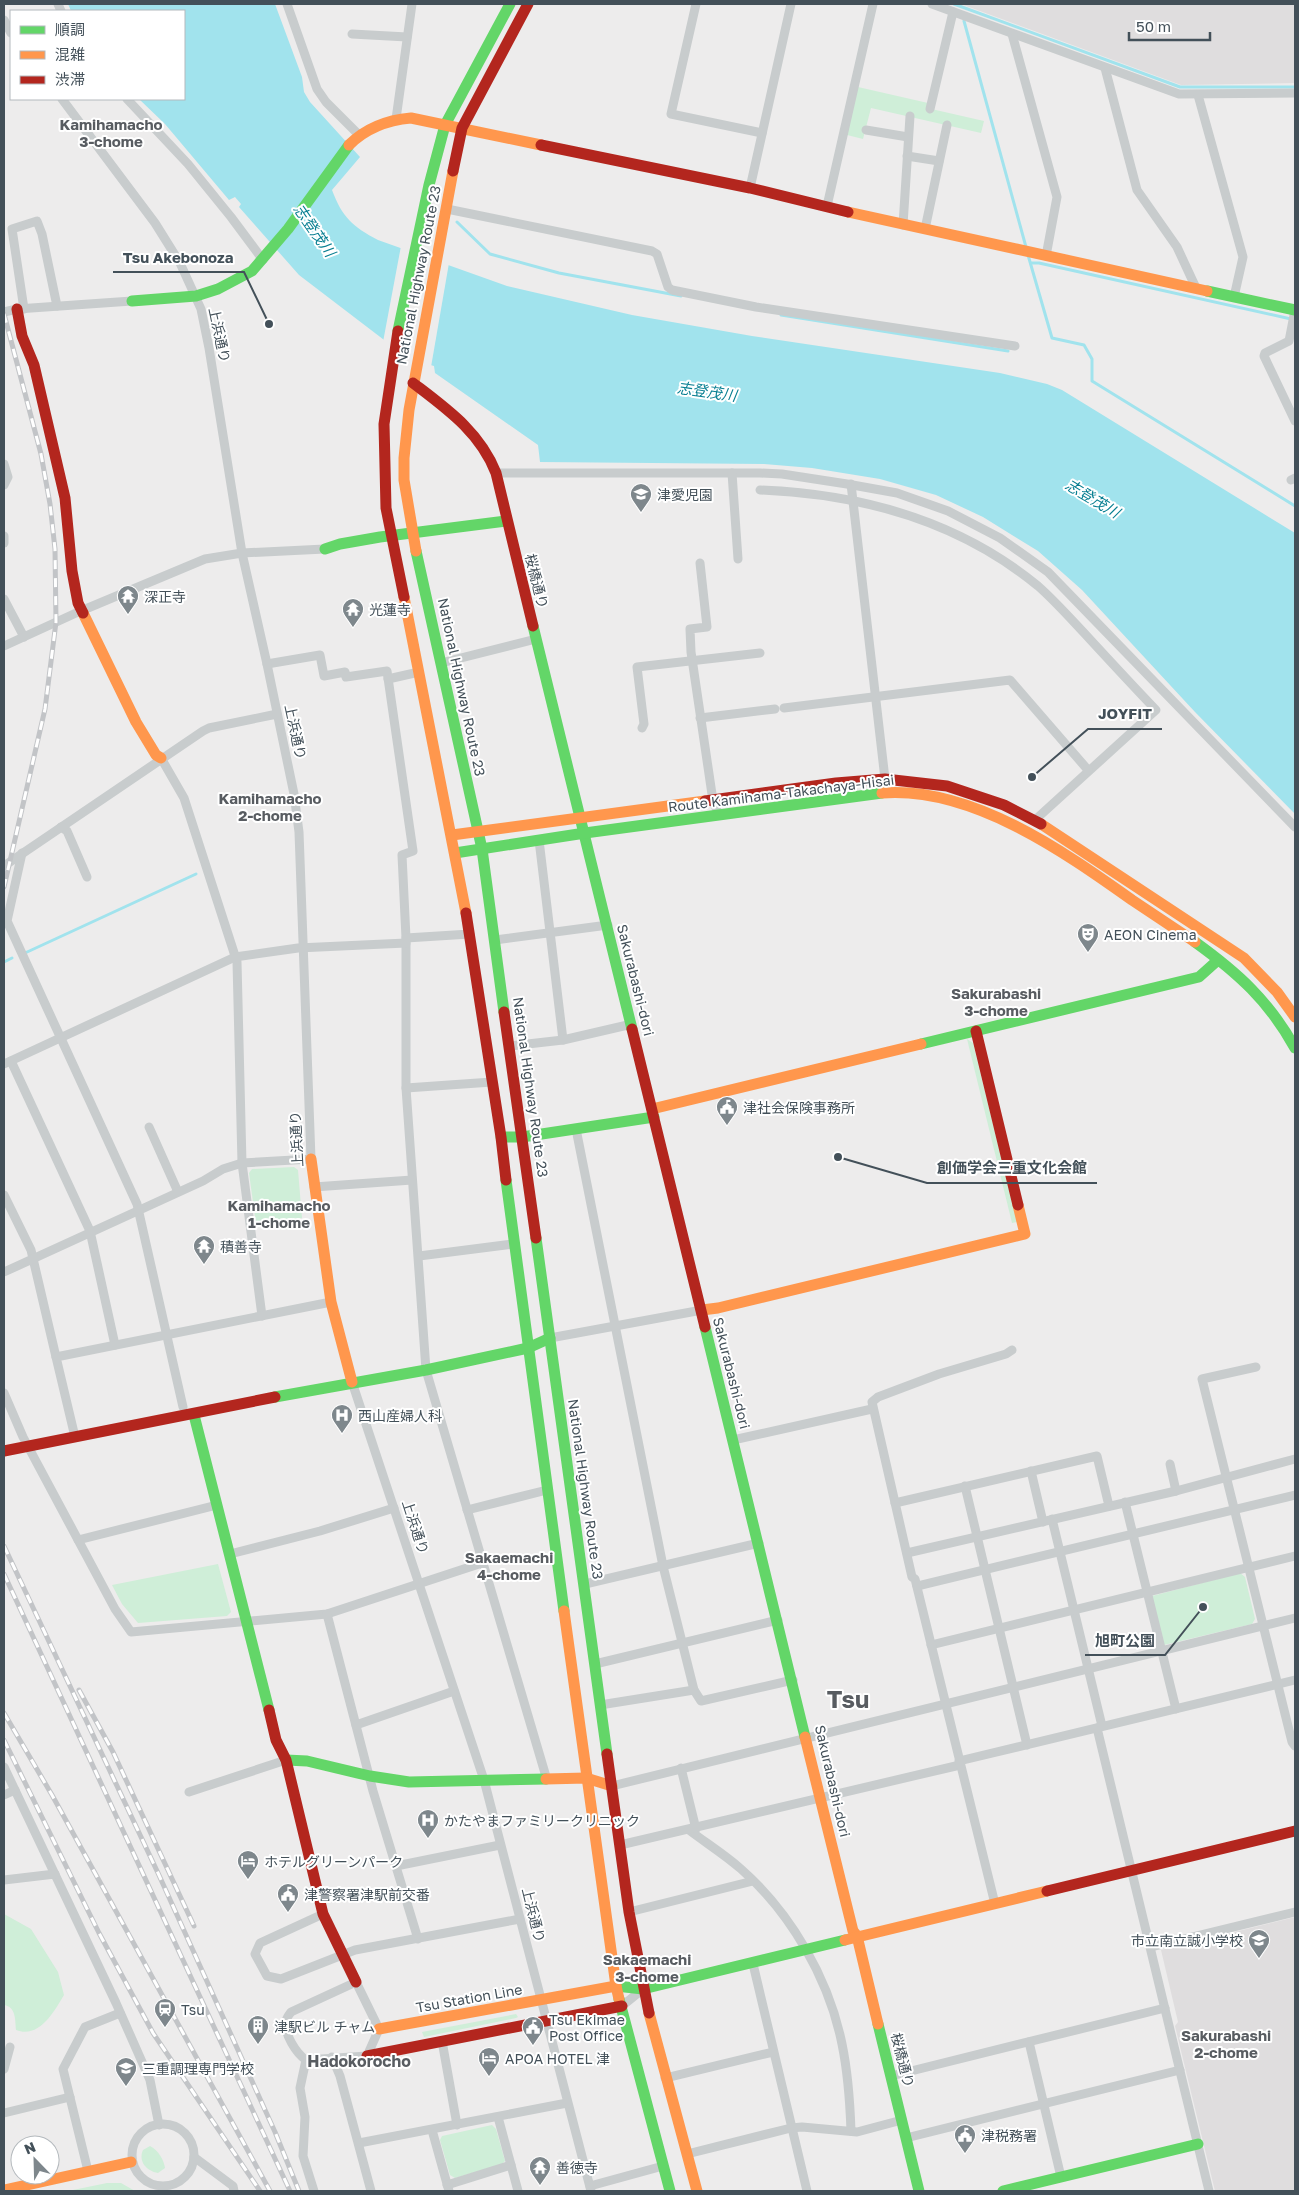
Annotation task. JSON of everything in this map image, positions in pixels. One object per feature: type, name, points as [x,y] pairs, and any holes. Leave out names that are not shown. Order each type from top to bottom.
[{"type":"main road","name":"National Highway Route 23","points":[[510,4],[445,125],[428,185],[393,359],[384,424],[386,499],[470,934],[501,1137],[512,1244],[616,1986],[670,2191]]},
{"type":"main road","name":"National Highway Route 23","points":[[528,4],[462,128],[413,383],[404,458],[404,480],[412,532],[482,849],[629,1912],[643,1989],[665,2078],[697,2191]]},
{"type":"main road","points":[[132,301],[196,296],[236,281],[252,271],[263,260],[350,144],[359,135],[396,119],[411,118],[750,188],[1027,252],[1295,310]]},
{"type":"main road","points":[[21,309],[22,336],[34,365],[65,498],[72,571],[78,603],[136,722],[156,755],[160,758]]},
{"type":"main road","name":"桜橋通り","points":[[413,383],[475,434],[492,458],[506,521],[581,817]]},
{"type":"main road","points":[[325,549],[340,544],[412,532],[506,521]]},
{"type":"main road","name":"Route Kamihama-Takachaya-Hisai","points":[[452,835],[836,784],[885,779],[924,782],[968,792],[1004,805],[1035,820],[1168,906],[1244,958],[1277,992],[1295,1017]]},
{"type":"main road","name":"Route Kamihama-Takachaya-Hisai","points":[[455,853],[585,833],[885,793],[946,799],[971,807],[1034,835],[1111,884],[1218,960],[1259,996],[1275,1015],[1295,1048]]},
{"type":"main road","name":"Sakurabashi-dori","points":[[581,817],[853,1931],[857,1936]]},
{"type":"main road","points":[[501,1137],[522,1137],[653,1113],[1199,977],[1218,960]]},
{"type":"main road","points":[[702,1310],[718,1308],[1025,1234],[976,1031]]},
{"type":"main road","name":"上浜通り","points":[[311,1160],[331,1302],[352,1382]]},
{"type":"main road","points":[[4,1451],[194,1415],[352,1382],[426,1370],[528,1348],[550,1338]]},
{"type":"main road","points":[[194,1415],[276,1740],[286,1760],[323,1914],[356,1982]]},
{"type":"main road","points":[[286,1760],[307,1761],[370,1776],[409,1782],[586,1778],[612,1786]]},
{"type":"main road","name":"Tsu Station Line","points":[[378,2029],[616,1986],[643,1989],[1295,1831]]},
{"type":"main road","name":"桜橋通り","points":[[857,1936],[919,2191]]},
{"type":"main road","points":[[367,2056],[622,2006]]},
{"type":"main road","points":[[1003,2191],[1018,2190],[1062,2177],[1198,2144]]},
{"type":"main road","points":[[4,2190],[132,2162]]},
{"type":"street","points":[[287,4],[317,90],[326,102],[359,135]]},
{"type":"street","points":[[396,119],[412,4]]},
{"type":"street","points":[[696,4],[672,114],[762,133]]},
{"type":"street","points":[[750,188],[791,4]]},
{"type":"street","points":[[827,206],[873,4]]},
{"type":"street","points":[[932,4],[1179,94],[1295,93]]},
{"type":"street","points":[[930,109],[953,12]]},
{"type":"street","points":[[4,20],[10,31]]},
{"type":"street","points":[[352,34],[407,37]]},
{"type":"street","points":[[1012,34],[1057,197],[1046,256]]},
{"type":"street","points":[[1105,68],[1137,190],[1177,247],[1196,288]]},
{"type":"street","points":[[1198,95],[1243,257],[1234,297]]},
{"type":"street","name":"上浜通り","points":[[63,100],[155,222],[180,263],[196,296],[209,348],[242,553],[294,794],[299,832],[311,1160]]},
{"type":"street","points":[[128,100],[188,164],[263,260]]},
{"type":"street","points":[[903,224],[910,116]]},
{"type":"street","points":[[925,229],[947,125]]},
{"type":"street","points":[[866,130],[908,137]]},
{"type":"street","points":[[907,156],[940,161]]},
{"type":"street","points":[[447,209],[652,251],[658,254],[668,287],[672,290],[756,307],[1015,346]]},
{"type":"street","points":[[21,309],[12,228],[37,222],[42,234],[57,306]]},
{"type":"street","points":[[4,312],[21,309],[132,301]]},
{"type":"street","points":[[1295,310],[1289,341],[1265,353],[1264,356],[1295,421]]},
{"type":"street","points":[[4,464],[8,477],[4,485]]},
{"type":"street","points":[[496,473],[782,474],[897,493],[948,511],[1000,538],[1048,572],[1295,827]]},
{"type":"street","points":[[732,473],[738,559]]},
{"type":"street","points":[[851,484],[885,779]]},
{"type":"street","points":[[760,490],[807,494],[853,501],[926,520],[960,535],[1011,566],[1038,587],[1059,606],[1156,710],[1035,820]]},
{"type":"street","points":[[4,536],[4,543]]},
{"type":"street","points":[[4,646],[205,559],[242,553],[325,549]]},
{"type":"street","points":[[700,563],[708,626],[690,629],[692,661],[713,801],[719,815]]},
{"type":"street","points":[[4,599],[24,637]]},
{"type":"street","points":[[441,663],[536,638]]},
{"type":"street","points":[[642,728],[644,724],[637,668],[760,652]]},
{"type":"street","points":[[267,664],[320,655],[324,676],[345,672],[346,677],[387,671],[413,851],[402,855],[406,940],[406,1088],[426,1370],[547,1780]]},
{"type":"street","points":[[388,679],[420,672]]},
{"type":"street","points":[[700,718],[1010,680],[1088,770]]},
{"type":"street","points":[[4,866],[160,758],[209,728],[277,714]]},
{"type":"street","points":[[160,758],[184,798],[237,962],[242,1164],[262,1316]]},
{"type":"street","points":[[61,827],[67,831],[87,877]]},
{"type":"street","points":[[539,840],[564,1040]]},
{"type":"street","points":[[22,853],[7,921],[139,1210],[183,1407]]},
{"type":"street","points":[[495,940],[608,925]]},
{"type":"street","points":[[115,1345],[90,1231],[8,1063],[235,957],[303,948],[470,934]]},
{"type":"street","points":[[510,1046],[564,1040],[632,1024]]},
{"type":"street","points":[[406,1088],[492,1082]]},
{"type":"street","points":[[149,1127],[178,1192]]},
{"type":"street","points":[[576,1128],[663,1566],[694,1690],[701,1701],[793,1680]]},
{"type":"street","points":[[4,1272],[178,1192],[223,1169],[242,1164],[311,1160]]},
{"type":"street","points":[[314,1187],[412,1180]]},
{"type":"street","points":[[4,1195],[31,1250],[75,1437]]},
{"type":"street","points":[[419,1256],[512,1244]]},
{"type":"street","points":[[56,1356],[331,1302]]},
{"type":"street","points":[[550,1338],[702,1310]]},
{"type":"street","points":[[995,1904],[944,1703],[917,1586],[906,1553],[872,1409],[872,1402],[878,1397],[939,1374],[1006,1354],[1012,1350]]},
{"type":"street","points":[[1256,1367],[1202,1379],[1292,1742],[1295,1746]]},
{"type":"street","name":"上浜通り","points":[[352,1382],[484,1780],[590,2190]]},
{"type":"street","points":[[4,1393],[28,1446],[115,1609],[131,1632],[327,1614],[482,1563]]},
{"type":"street","points":[[733,1440],[872,1409]]},
{"type":"street","points":[[895,1503],[1097,1456],[1109,1506]]},
{"type":"street","points":[[906,1553],[1176,1491],[1295,1459]]},
{"type":"street","points":[[1170,1464],[1176,1491]]},
{"type":"street","points":[[1031,1472],[1060,1552],[1075,1610],[1099,1727],[1133,1871],[1134,1884],[1151,1947],[1209,2191]]},
{"type":"street","points":[[965,1486],[1027,1745]]},
{"type":"street","points":[[467,1510],[547,1490]]},
{"type":"street","points":[[917,1586],[1295,1495]]},
{"type":"street","points":[[1126,1502],[1176,1709]]},
{"type":"street","points":[[78,1540],[217,1505]]},
{"type":"street","points":[[230,1554],[320,1531],[394,1508]]},
{"type":"street","points":[[584,1584],[759,1543]]},
{"type":"street","points":[[931,1645],[1295,1556]]},
{"type":"street","points":[[327,1614],[370,1776],[418,1939]]},
{"type":"street","points":[[612,1786],[1295,1618]]},
{"type":"street","points":[[595,1664],[778,1620]]},
{"type":"street","points":[[620,1845],[692,1829],[1295,1680]]},
{"type":"street","points":[[600,1705],[694,1690]]},
{"type":"street","points":[[356,1725],[454,1691]]},
{"type":"street","points":[[189,1792],[286,1760]]},
{"type":"street","points":[[4,1767],[150,2080],[159,2125]]},
{"type":"street","points":[[681,1768],[692,1829],[753,1881],[778,1909],[805,1950],[830,2000],[838,2025],[847,2069],[851,2131]]},
{"type":"street","points":[[4,1796],[16,1790]]},
{"type":"street","points":[[396,1866],[500,1845]]},
{"type":"street","points":[[4,1880],[55,1874]]},
{"type":"street","points":[[629,1912],[753,1881]]},
{"type":"street","points":[[1151,1947],[1295,1912]]},
{"type":"street","points":[[323,1914],[260,1943],[255,1954],[267,1976],[281,1979],[355,1950],[520,1919]]},
{"type":"street","points":[[752,1964],[807,2191]]},
{"type":"street","points":[[356,1982],[378,2029],[367,2056],[306,2060],[298,2054],[286,2030],[286,2021],[291,2012],[356,1982]]},
{"type":"street","points":[[622,2006],[643,1989]]},
{"type":"street","points":[[891,2076],[1165,2008]]},
{"type":"street","points":[[88,2171],[62,2069],[86,2027],[120,2013]]},
{"type":"street","points":[[442,2041],[457,2125]]},
{"type":"street","points":[[1029,2042],[1062,2177]]},
{"type":"street","points":[[4,2069],[10,2047]]},
{"type":"street","points":[[665,2078],[773,2052]]},
{"type":"street","points":[[332,2057],[340,2076],[371,2191]]},
{"type":"street","points":[[306,2060],[300,2088],[306,2117],[303,2156],[314,2191]]},
{"type":"street","points":[[906,2138],[1180,2070]]},
{"type":"street","points":[[4,2113],[70,2097]]},
{"type":"street","points":[[359,2143],[567,2103]]},
{"type":"street","points":[[498,2117],[518,2191]]},
{"type":"street","points":[[687,2154],[792,2128],[858,2132],[902,2120]]},
{"type":"street","points":[[159,2125],[174,2126],[182,2131],[189,2138],[194,2157],[192,2168],[186,2176],[178,2182],[156,2189],[139,2175],[132,2162],[131,2155],[138,2137],[145,2130],[159,2125]]},
{"type":"street","points":[[432,2130],[448,2188],[511,2166]]},
{"type":"street","points":[[194,2157],[236,2189]]},
{"type":"street","points":[[590,2190],[663,2166]]},
{"type":"shaded area","points":[[961,4],[1295,4],[1295,83],[1181,85]]},
{"type":"shaded area","points":[[1295,1917],[1295,2191],[1215,2191],[1175,2026],[1178,2022],[1161,1950]]},
{"type":"green space","points":[[858,87],[928,103],[927,108],[984,121],[981,133],[871,108],[863,139],[847,135]]},
{"type":"green space","points":[[967,1039],[973,1043],[1017,1222],[1012,1223]]},
{"type":"green space","points":[[294,1167],[298,1170],[302,1218],[256,1224],[249,1173],[252,1169]]},
{"type":"green space","points":[[218,1564],[231,1612],[227,1616],[138,1623],[122,1604],[112,1585]]},
{"type":"green space","points":[[1240,1573],[1245,1577],[1255,1619],[1252,1624],[1164,1645],[1152,1596]]},
{"type":"green space","points":[[4,1914],[31,1929],[58,1972],[64,1995],[56,2009],[45,2022],[32,2031],[16,2030],[13,2011],[4,2005]]},
{"type":"green space","points":[[516,2014],[518,2017],[516,2018],[424,2037],[422,2032]]},
{"type":"green space","points":[[492,2125],[496,2129],[505,2161],[502,2164],[455,2178],[450,2175],[440,2140],[442,2136]]},
{"type":"green space","points":[[150,2146],[158,2153],[165,2168],[158,2173],[147,2168],[142,2162],[143,2150]]},
{"type":"green space","points":[[107,2183],[121,2183],[135,2191],[68,2191]]},
{"type":"water","name":"志登茂川","points":[[68,4],[275,4],[302,77],[304,92],[310,102],[360,157],[332,190],[349,220],[355,226],[378,240],[507,286],[632,315],[752,336],[1000,373],[1047,384],[1062,390],[1295,533],[1295,814],[1195,712],[1082,590],[1038,551],[983,517],[936,495],[880,479],[812,468],[764,464],[540,462],[538,445],[435,373],[434,366],[409,359],[299,275],[239,207],[241,204],[235,197],[229,200],[165,124],[140,100],[185,100],[185,10],[71,10]]},
{"type":"pier","points":[[401,246],[449,263],[431,367],[408,361],[383,342]]},
{"type":"waterway","points":[[954,4],[1180,87],[1295,87]]},
{"type":"waterway","points":[[964,21],[1026,247]]},
{"type":"waterway","points":[[457,222],[490,254],[559,273],[681,296]]},
{"type":"waterway","points":[[1028,255],[1052,338],[1084,345],[1092,359],[1092,381],[1295,506]]},
{"type":"waterway","points":[[1031,263],[1039,263],[1291,319]]},
{"type":"waterway","points":[[781,315],[1008,351]]},
{"type":"waterway","points":[[25,953],[196,874]]},
{"type":"waterway","points":[[4,962],[12,958]]},
{"type":"railway","points":[[4,314],[41,454],[50,504],[55,549],[56,622],[45,709],[4,887]]},
{"type":"railway","points":[[4,1546],[158,1873],[275,2132],[299,2191]]},
{"type":"railway","points":[[4,1574],[290,2191]]},
{"type":"railway","points":[[79,1690],[113,1752],[194,1926]]},
{"type":"railway","points":[[4,1713],[52,1795],[270,2191]]},
{"type":"railway","points":[[4,1740],[99,1933],[153,2033],[260,2191]]},
{"type":"traffic: fast","points":[[398,331],[429,185],[445,125],[510,4]]},
{"type":"traffic: fast","points":[[132,301],[196,296],[218,289],[252,271],[288,229],[349,145]]},
{"type":"traffic: fast","points":[[1207,291],[1295,310]]},
{"type":"traffic: fast","points":[[325,549],[340,544],[380,537],[506,521]]},
{"type":"traffic: fast","points":[[416,551],[482,849],[504,1012]]},
{"type":"traffic: fast","points":[[533,626],[632,1029]]},
{"type":"traffic: fast","points":[[455,853],[585,833],[882,793]]},
{"type":"traffic: fast","points":[[1195,942],[1225,965],[1251,989],[1274,1016],[1295,1048]]},
{"type":"traffic: fast","points":[[921,1044],[1199,977],[1218,960]]},
{"type":"traffic: fast","points":[[501,1137],[522,1137],[654,1117]]},
{"type":"traffic: fast","points":[[506,1180],[564,1611]]},
{"type":"traffic: fast","points":[[536,1238],[607,1754]]},
{"type":"traffic: fast","points":[[705,1327],[805,1737]]},
{"type":"traffic: fast","points":[[275,1397],[426,1370],[528,1348],[550,1338]]},
{"type":"traffic: fast","points":[[194,1415],[269,1710]]},
{"type":"traffic: fast","points":[[286,1760],[307,1761],[370,1776],[409,1782],[546,1779]]},
{"type":"traffic: fast","points":[[616,1986],[643,1989],[845,1940]]},
{"type":"traffic: fast","points":[[619,1999],[670,2191]]},
{"type":"traffic: fast","points":[[878,2024],[919,2191]]},
{"type":"traffic: fast","points":[[1003,2191],[1198,2144]]},
{"type":"traffic: slow","points":[[349,145],[363,134],[378,126],[411,118],[541,145]]},
{"type":"traffic: slow","points":[[416,551],[404,480],[404,458],[409,410],[453,171]]},
{"type":"traffic: slow","points":[[848,212],[1207,291]]},
{"type":"traffic: slow","points":[[404,597],[466,913]]},
{"type":"traffic: slow","points":[[83,613],[136,722],[156,755],[161,758]]},
{"type":"traffic: slow","points":[[882,793],[915,794],[949,800],[982,811],[1014,826],[1076,862],[1195,942]]},
{"type":"traffic: slow","points":[[452,835],[705,801]]},
{"type":"traffic: slow","points":[[1041,824],[1244,958],[1277,992],[1295,1017]]},
{"type":"traffic: slow","points":[[652,1109],[921,1044]]},
{"type":"traffic: slow","points":[[311,1159],[331,1302],[352,1382]]},
{"type":"traffic: slow","points":[[702,1310],[718,1308],[1025,1234],[1018,1205]]},
{"type":"traffic: slow","points":[[564,1611],[619,1999]]},
{"type":"traffic: slow","points":[[805,1737],[878,2024]]},
{"type":"traffic: slow","points":[[546,1779],[586,1778],[612,1786]]},
{"type":"traffic: slow","points":[[845,1940],[1047,1891]]},
{"type":"traffic: slow","points":[[379,2029],[616,1986]]},
{"type":"traffic: slow","points":[[649,2013],[697,2191]]},
{"type":"traffic: slow","points":[[4,2190],[131,2162]]},
{"type":"traffic: jam","points":[[453,171],[462,128],[528,4]]},
{"type":"traffic: jam","points":[[541,145],[750,188],[848,212]]},
{"type":"traffic: jam","points":[[17,309],[22,336],[34,365],[65,498],[72,571],[78,603],[83,613]]},
{"type":"traffic: jam","points":[[398,331],[384,424],[386,508],[404,597]]},
{"type":"traffic: jam","points":[[413,383],[461,422],[472,433],[489,458],[496,473],[533,626]]},
{"type":"traffic: jam","points":[[705,801],[836,783],[885,779],[947,786],[1004,805],[1041,824]]},
{"type":"traffic: jam","points":[[466,913],[506,1180]]},
{"type":"traffic: jam","points":[[504,1012],[536,1238]]},
{"type":"traffic: jam","points":[[632,1029],[705,1327]]},
{"type":"traffic: jam","points":[[976,1031],[1018,1205]]},
{"type":"traffic: jam","points":[[4,1451],[275,1397]]},
{"type":"traffic: jam","points":[[269,1710],[276,1740],[286,1760],[323,1914],[356,1982]]},
{"type":"traffic: jam","points":[[607,1754],[629,1912],[649,2013]]},
{"type":"traffic: jam","points":[[1047,1891],[1295,1831]]},
{"type":"traffic: jam","points":[[367,2056],[622,2006]]},
{"type":"place","name":"Tsu Akebonoza","points":[[269,324]]},
{"type":"place","name":"津愛児園","points":[[641,513]]},
{"type":"place","name":"深正寺","points":[[128,615]]},
{"type":"place","name":"光蓮寺","points":[[353,628]]},
{"type":"place","name":"JOYFIT","points":[[1032,777]]},
{"type":"place","name":"AEON Cinema","points":[[1088,953]]},
{"type":"place","name":"津社会保険事務所","points":[[727,1126]]},
{"type":"place","name":"創価学会三重文化会館","points":[[838,1157]]},
{"type":"place","name":"積善寺","points":[[204,1265]]},
{"type":"place","name":"西山産婦人科","points":[[342,1434]]},
{"type":"place","name":"旭町公園","points":[[1203,1607]]},
{"type":"place","name":"かたやまファミリークリニック","points":[[428,1839]]},
{"type":"place","name":"ホテルグリーンパーク","points":[[248,1880]]},
{"type":"place","name":"津警察署津駅前交番","points":[[288,1913]]},
{"type":"place","name":"市立南立誠小学校","points":[[1259,1959]]},
{"type":"place","name":"Tsu","points":[[165,2028]]},
{"type":"place","name":"津駅ビル チャム","points":[[258,2045]]},
{"type":"place","name":"Tsu Ekimae Post Office","points":[[533,2046]]},
{"type":"place","name":"APOA HOTEL 津","points":[[489,2077]]},
{"type":"place","name":"三重調理専門学校","points":[[126,2087]]},
{"type":"place","name":"津税務署","points":[[965,2154]]},
{"type":"place","name":"善徳寺","points":[[540,2186]]},
{"type":"district","name":"Kamihamacho 3-chome","points":[[111,132]]},
{"type":"district","name":"Kamihamacho 2-chome","points":[[270,806]]},
{"type":"district","name":"Sakurabashi 3-chome","points":[[996,1002]]},
{"type":"district","name":"Kamihamacho 1-chome","points":[[279,1214]]},
{"type":"district","name":"Sakaemachi 4-chome","points":[[509,1566]]},
{"type":"district","name":"Tsu","points":[[848,1698]]},
{"type":"district","name":"Sakaemachi 3-chome","points":[[647,1968]]},
{"type":"district","name":"Sakurabashi 2-chome","points":[[1226,2044]]},
{"type":"district","name":"Hadokorocho","points":[[359,2061]]}]
